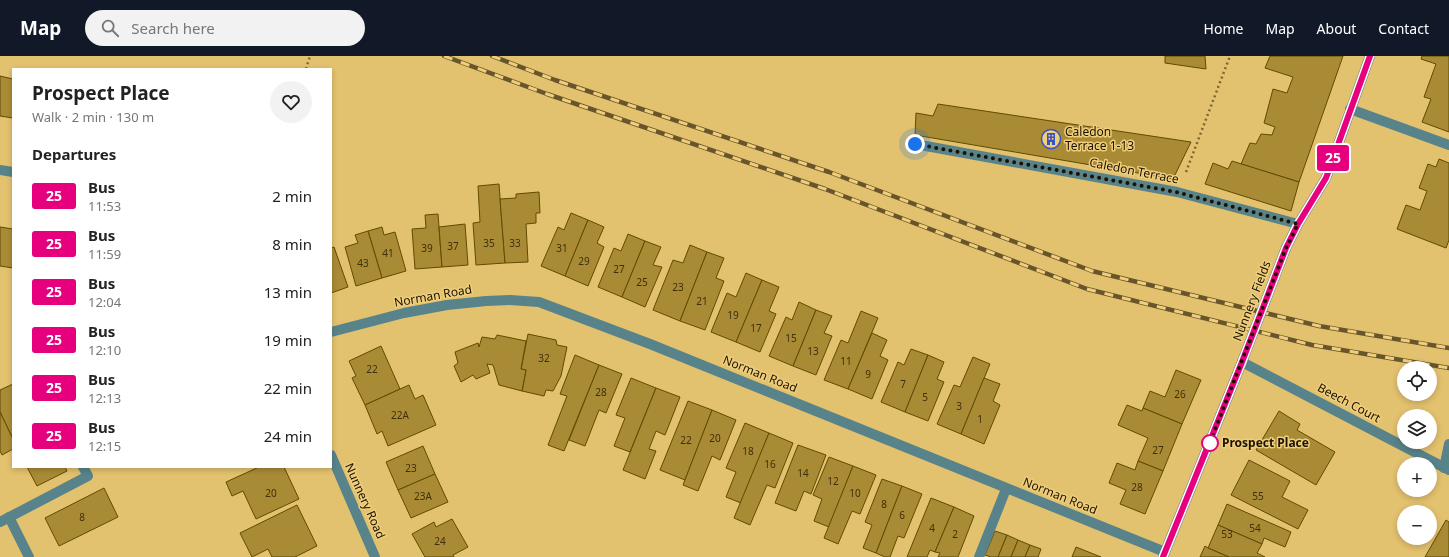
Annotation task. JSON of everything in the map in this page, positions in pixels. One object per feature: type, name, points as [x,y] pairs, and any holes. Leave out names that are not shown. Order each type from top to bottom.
[{"type":"street","name":"Nunnery Fields","points":[[1164,555],[1242,362],[1286,248],[1298,224],[1326,178],[1370,56]]},
{"type":"street","points":[[1350,109],[1449,145]]},
{"type":"street","name":"Caledon Terrace","points":[[915,144],[1178,192],[1298,224]]},
{"type":"street","points":[[0,170],[12,172]]},
{"type":"street","name":"Norman Road","points":[[332,332],[404,313],[447,305],[510,300],[539,302],[650,344],[1164,555]]},
{"type":"street","name":"Beech Court","points":[[1242,362],[1446,469],[1449,444]]},
{"type":"street","name":"Nunnery Road","points":[[332,457],[376,557]]},
{"type":"street","points":[[29,557],[4,519],[88,476],[84,468]]},
{"type":"street","points":[[979,557],[1006,489]]},
{"type":"path","points":[[306,68],[310,56]]},
{"type":"path","points":[[1178,192],[1230,56]]},
{"type":"building","points":[[1165,56],[1205,56],[1206,69],[1165,63]]},
{"type":"building","points":[[1270,56],[1343,56],[1299,182],[1241,164],[1250,143],[1256,144],[1261,134],[1272,135],[1275,127],[1264,123],[1273,89],[1287,93],[1293,77],[1265,68]]},
{"type":"building","points":[[1422,56],[1449,56],[1449,132],[1422,122],[1431,99],[1424,97],[1436,64],[1421,59]]},
{"type":"building","points":[[0,76],[12,79],[12,118],[0,116]]},
{"type":"building","name":"Caledon Terrace 1-13","points":[[938,104],[1191,142],[1173,179],[915,135],[916,113],[933,116]]},
{"type":"building","points":[[1439,159],[1449,163],[1449,240],[1446,248],[1397,229],[1406,205],[1420,210],[1427,191],[1419,188],[1428,164],[1436,167]]},
{"type":"building","points":[[1232,161],[1299,182],[1291,211],[1205,184],[1213,163],[1228,169]]},
{"type":"building","points":[[499,184],[505,263],[476,265],[473,223],[480,222],[478,186]]},
{"type":"building","points":[[539,192],[540,213],[536,213],[536,223],[526,224],[528,262],[505,263],[500,199],[516,198],[516,194]]},
{"type":"building","points":[[571,213],[588,220],[565,276],[541,266],[558,227],[564,230]]},
{"type":"building","points":[[438,214],[442,267],[415,269],[412,229],[426,228],[425,215]]},
{"type":"building","points":[[588,220],[604,227],[597,243],[604,247],[588,286],[565,276]]},
{"type":"building","points":[[465,224],[468,265],[442,267],[439,227]]},
{"type":"building","points":[[0,227],[12,229],[12,268],[0,266]]},
{"type":"building","points":[[382,227],[384,235],[395,232],[406,271],[382,278],[368,231]]},
{"type":"building","points":[[368,231],[382,278],[356,286],[345,247],[358,243],[355,235]]},
{"type":"building","points":[[628,234],[645,241],[622,297],[598,287],[614,248],[621,251]]},
{"type":"building","points":[[645,241],[661,247],[653,265],[662,267],[645,307],[622,297]]},
{"type":"building","points":[[690,245],[707,252],[680,321],[653,310],[673,260],[683,263]]},
{"type":"building","points":[[334,247],[348,287],[332,293],[332,248]]},
{"type":"building","points":[[707,252],[724,258],[716,278],[724,281],[705,330],[680,321]]},
{"type":"building","points":[[746,273],[762,280],[736,342],[711,332],[727,293],[736,297]]},
{"type":"building","points":[[762,280],[779,287],[769,311],[776,314],[760,352],[736,342]]},
{"type":"building","points":[[799,302],[816,310],[793,366],[769,356],[786,317],[792,320]]},
{"type":"building","points":[[816,310],[832,316],[824,333],[832,336],[816,375],[793,366]]},
{"type":"building","points":[[861,311],[878,318],[848,389],[824,380],[841,340],[848,343]]},
{"type":"building","points":[[872,333],[887,340],[880,356],[888,360],[872,399],[848,389]]},
{"type":"building","points":[[528,334],[556,340],[557,345],[567,347],[561,376],[553,391],[546,390],[544,396],[522,391],[526,370],[521,369]]},
{"type":"building","points":[[497,335],[526,341],[521,369],[526,370],[522,391],[499,385],[493,365],[487,364],[490,373],[476,379],[473,375],[461,382],[454,366],[458,363],[455,352],[478,343],[479,347],[482,337],[495,339]]},
{"type":"building","points":[[381,346],[400,389],[365,405],[352,378],[356,376],[349,361]]},
{"type":"building","points":[[911,349],[928,355],[905,412],[881,402],[898,362],[904,365]]},
{"type":"building","points":[[575,355],[599,365],[564,451],[548,445],[567,396],[560,394]]},
{"type":"building","points":[[928,355],[944,362],[937,379],[944,382],[928,421],[905,412]]},
{"type":"building","points":[[973,357],[990,364],[961,434],[937,424],[954,385],[960,387]]},
{"type":"building","points":[[599,365],[622,374],[606,413],[599,410],[585,446],[569,440]]},
{"type":"building","points":[[1176,370],[1201,380],[1182,424],[1143,408],[1150,391],[1165,397]]},
{"type":"building","points":[[631,378],[656,388],[630,452],[614,446],[625,418],[616,415]]},
{"type":"building","points":[[984,378],[1000,384],[993,401],[1000,405],[984,444],[961,434]]},
{"type":"building","points":[[12,384],[12,437],[0,412],[0,390]]},
{"type":"building","points":[[409,385],[415,399],[423,395],[436,425],[388,446],[382,431],[377,434],[365,405]]},
{"type":"building","points":[[656,388],[680,397],[665,435],[656,431],[649,449],[656,451],[645,479],[623,470]]},
{"type":"building","points":[[688,401],[712,410],[685,480],[660,470]]},
{"type":"building","points":[[1127,405],[1142,411],[1143,408],[1182,424],[1163,471],[1138,461],[1148,438],[1118,425]]},
{"type":"building","points":[[712,410],[736,420],[720,460],[712,456],[698,491],[683,485]]},
{"type":"building","points":[[1279,411],[1300,424],[1297,430],[1335,452],[1316,485],[1256,450]]},
{"type":"building","points":[[0,412],[12,437],[12,450],[2,455],[0,451]]},
{"type":"building","points":[[745,423],[769,433],[741,503],[726,497],[736,472],[726,468]]},
{"type":"building","points":[[769,433],[793,443],[775,488],[767,485],[750,525],[734,518]]},
{"type":"building","points":[[798,445],[826,455],[811,494],[804,491],[796,511],[775,503]]},
{"type":"building","points":[[423,446],[435,474],[398,490],[386,462]]},
{"type":"building","points":[[829,457],[853,466],[829,527],[814,521],[822,499],[813,495]]},
{"type":"building","points":[[1249,460],[1290,481],[1282,497],[1308,510],[1298,529],[1231,495]]},
{"type":"building","points":[[1138,461],[1163,471],[1145,514],[1120,504],[1126,490],[1109,483],[1117,463],[1135,470]]},
{"type":"building","points":[[853,466],[876,475],[860,514],[852,511],[838,544],[824,538]]},
{"type":"building","points":[[28,468],[66,468],[67,471],[37,486]]},
{"type":"building","points":[[257,468],[284,468],[299,499],[256,519],[243,491],[232,496],[226,482]]},
{"type":"building","points":[[435,474],[448,502],[411,518],[398,490]]},
{"type":"building","points":[[882,479],[902,486],[876,553],[863,548],[872,525],[865,522]]},
{"type":"building","points":[[902,486],[922,494],[904,538],[898,536],[890,557],[885,557],[876,553]]},
{"type":"building","points":[[104,488],[118,517],[59,546],[45,518]]},
{"type":"building","points":[[931,498],[954,507],[935,552],[930,550],[927,557],[907,557]]},
{"type":"building","points":[[1227,504],[1291,532],[1285,547],[1264,538],[1262,544],[1218,525]]},
{"type":"building","points":[[297,505],[317,546],[295,557],[272,557],[268,549],[252,557],[240,533]]},
{"type":"building","points":[[954,507],[974,516],[958,557],[938,557],[940,553],[935,552]]},
{"type":"building","points":[[452,519],[468,547],[453,555],[454,557],[425,557],[412,534],[434,522],[436,527]]},
{"type":"building","points":[[1446,520],[1449,522],[1449,557],[1425,557],[1432,545],[1437,545],[1437,536]]},
{"type":"building","points":[[1218,525],[1262,544],[1257,553],[1265,557],[1229,557],[1208,548]]},
{"type":"building","points":[[995,531],[1007,535],[998,557],[991,557],[985,555]]},
{"type":"building","points":[[1007,535],[1018,540],[1011,557],[998,557]]},
{"type":"building","points":[[1018,540],[1030,545],[1025,557],[1011,557]]},
{"type":"building","points":[[1030,545],[1041,549],[1038,557],[1025,557]]},
{"type":"building","points":[[1205,546],[1208,548],[1229,557],[1200,557]]},
{"type":"building","points":[[1076,547],[1101,557],[1072,557]]},
{"type":"railway","points":[[444,56],[547,94],[825,189],[1087,289],[1312,345],[1449,368]]},
{"type":"railway","points":[[492,56],[555,80],[829,172],[1092,271],[1319,326],[1449,348]]},
{"type":"bus line","name":"25","points":[[1163,557],[1242,362],[1286,248],[1298,224],[1326,178],[1370,56]]},
{"type":"place","name":"Caledon Terrace 1-13","points":[[1051,139]]},
{"type":"place","name":"Prospect Place","points":[[1210,443]]},
{"type":"route","points":[[915,144],[1176,192],[1298,224],[1286,248],[1207,450],[1210,443]]}]
